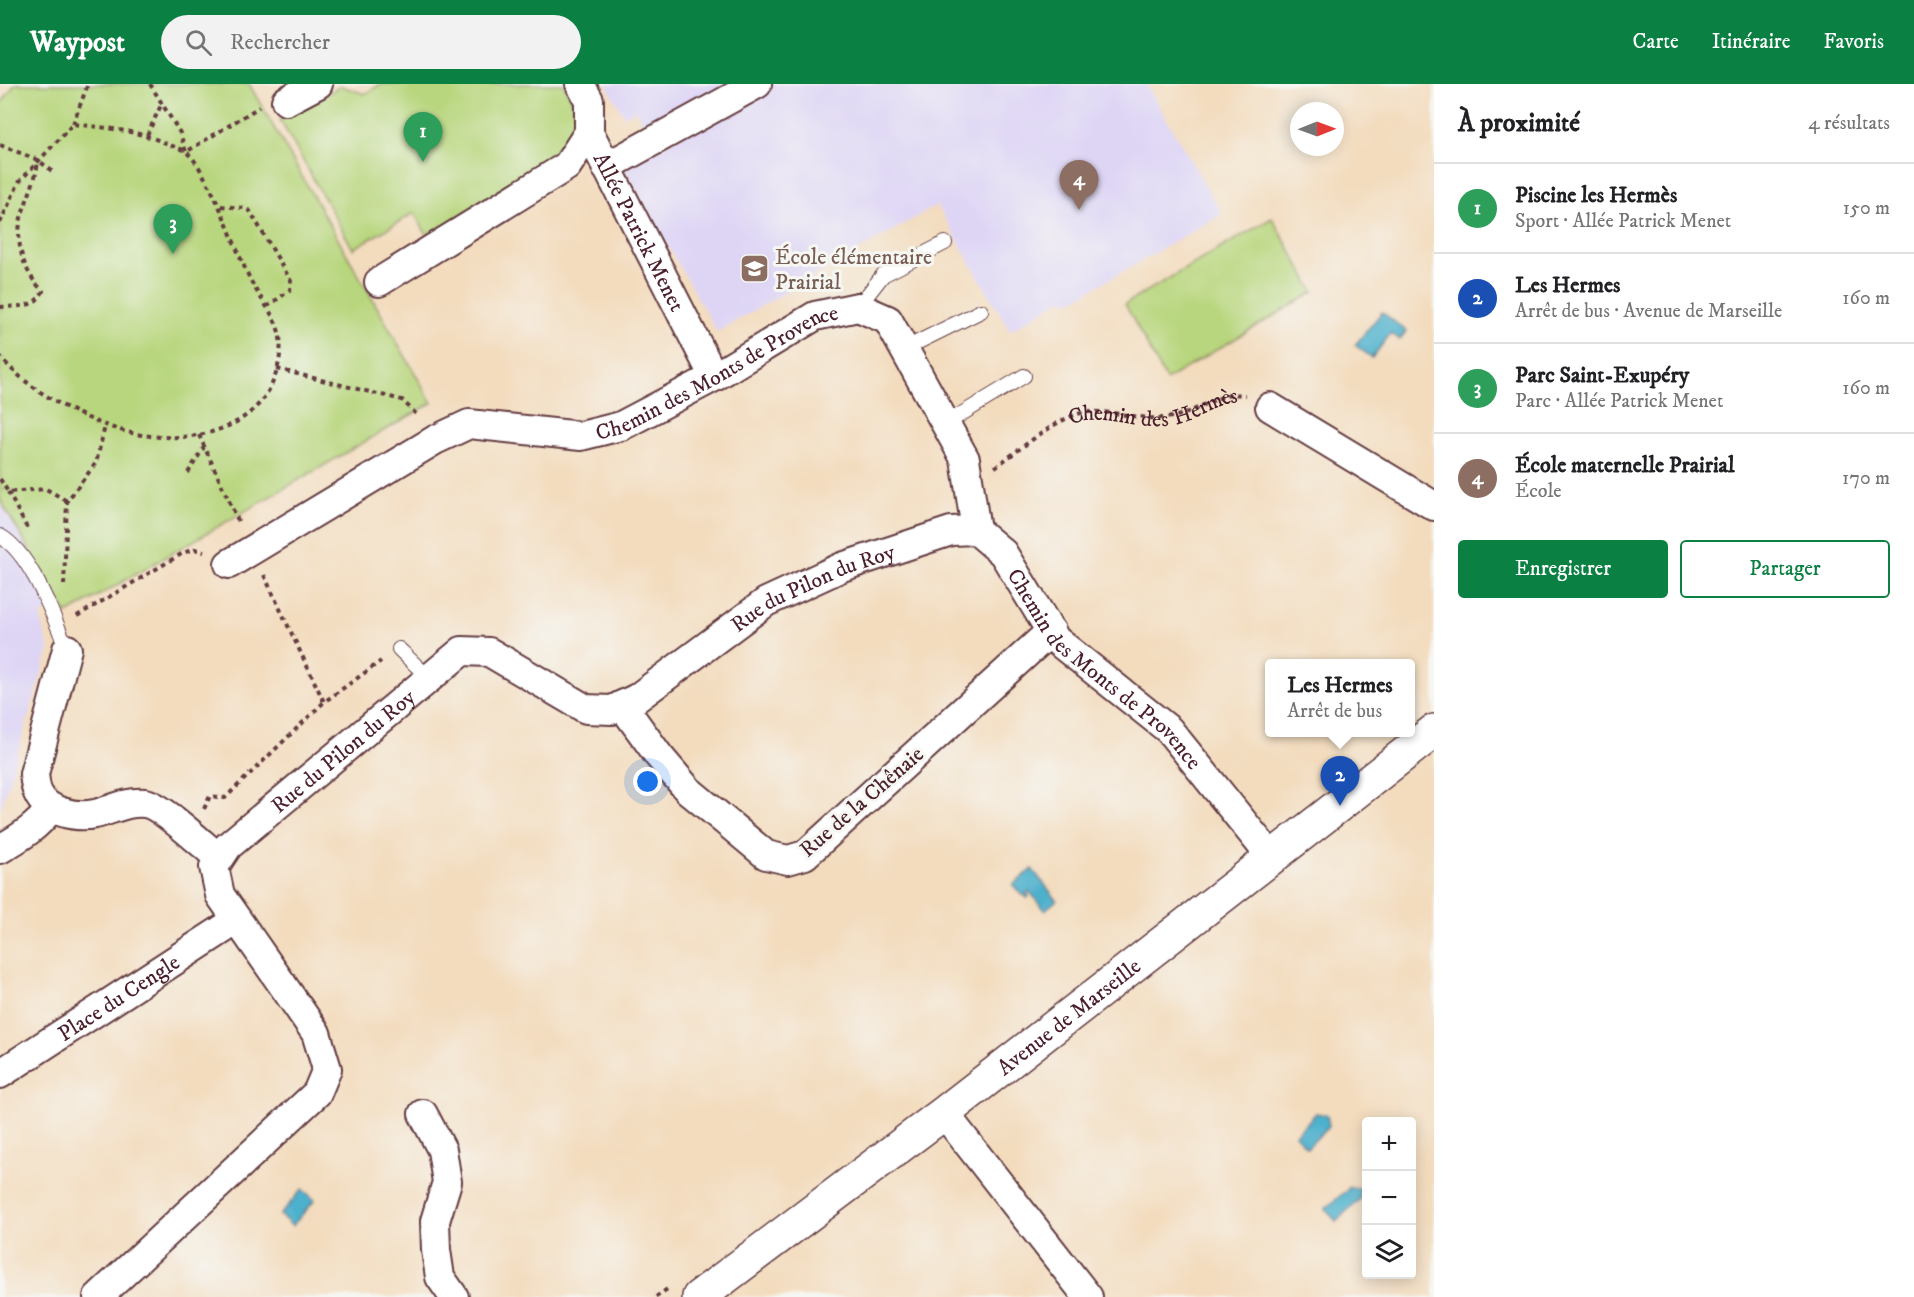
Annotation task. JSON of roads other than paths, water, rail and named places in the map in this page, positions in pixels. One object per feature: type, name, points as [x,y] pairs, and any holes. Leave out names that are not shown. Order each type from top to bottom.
[{"type":"street","points":[[286,101],[318,84]]},
{"type":"street","name":"Allée Patrick Menet","points":[[580,84],[589,100],[589,132],[714,377]]},
{"type":"street","points":[[606,167],[757,84]]},
{"type":"street","points":[[379,282],[567,166],[589,132]]},
{"type":"street","name":"Chemin des Monts de Provence","points":[[241,557],[435,440],[470,424],[580,436],[621,426],[714,377],[815,316],[858,307],[888,320],[965,459],[976,530],[1003,553],[1056,640],[1169,730],[1272,858]]},
{"type":"street","name":"Chemin des Hermès","points":[[1270,407],[1434,506]]},
{"type":"street","name":"Rue du Pilon du Roy","points":[[219,858],[228,846],[462,651],[489,652],[586,709],[612,710],[637,698],[766,602],[842,567],[951,531],[976,530]]},
{"type":"street","name":"Rue de la Chênaie","points":[[622,705],[658,756],[688,790],[766,855],[788,860],[805,855],[1051,631]]},
{"type":"street","points":[[67,649],[34,774],[38,794],[51,808],[69,814],[93,815],[130,803],[147,803],[219,858],[214,867],[219,895],[316,1033],[327,1069],[316,1093],[98,1297]]},
{"type":"street","name":"Avenue de Marseille","points":[[699,1297],[944,1113],[1434,731]]},
{"type":"street","points":[[0,849],[29,832],[42,821],[51,808]]},
{"type":"street","name":"Place du Cengle","points":[[0,1074],[237,920]]},
{"type":"street","points":[[944,1113],[1088,1297]]},
{"type":"street","points":[[423,1114],[442,1150],[447,1182],[435,1221],[436,1250],[440,1277],[454,1297]]},
{"type":"lane","points":[[858,307],[883,274],[945,243]]},
{"type":"lane","points":[[904,349],[981,311]]},
{"type":"lane","points":[[945,424],[1024,376]]},
{"type":"lane","points":[[0,536],[14,547],[27,564],[67,649]]},
{"type":"lane","points":[[399,649],[429,678]]},
{"type":"water","points":[[1382,312],[1406,331],[1400,340],[1391,333],[1372,358],[1355,345]]},
{"type":"water","points":[[1032,869],[1057,900],[1045,910],[1029,891],[1027,898],[1013,885]]},
{"type":"water","points":[[1316,1113],[1327,1115],[1329,1126],[1307,1148],[1295,1135]]},
{"type":"water","points":[[1350,1187],[1360,1188],[1361,1198],[1336,1221],[1325,1209]]},
{"type":"water","points":[[302,1189],[315,1200],[292,1226],[280,1215]]},
{"type":"place","name":"Piscine les Hermès","points":[[423,162]]},
{"type":"place","name":"École maternelle Prairial","points":[[1079,210]]},
{"type":"place","name":"Parc Saint-Exupéry","points":[[173,254]]},
{"type":"place","name":"École élémentaire Prairial","points":[[754,269]]},
{"type":"place","name":"Les Hermes","points":[[1340,806]]}]
